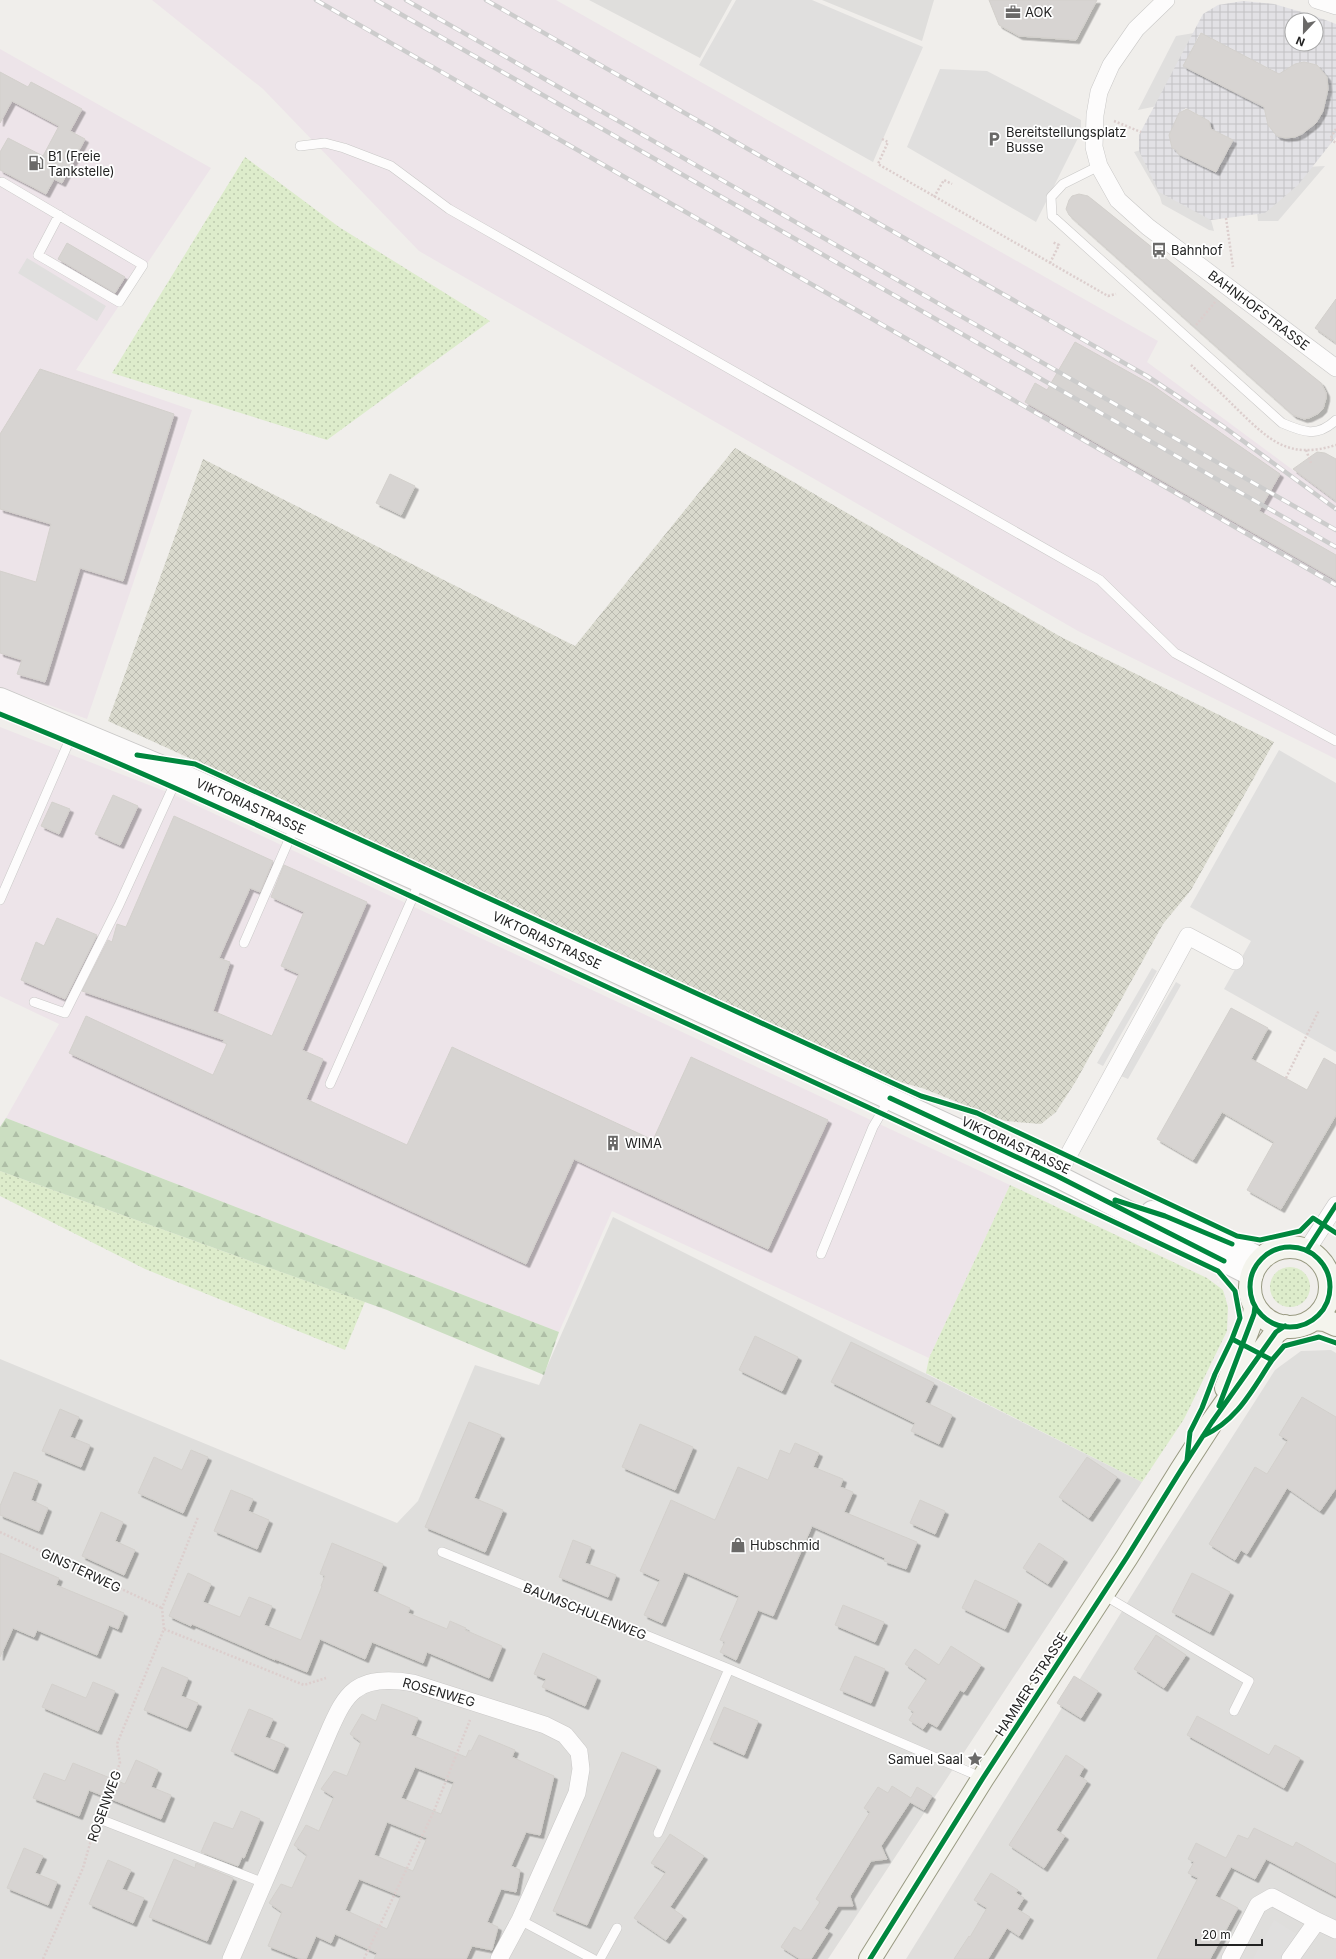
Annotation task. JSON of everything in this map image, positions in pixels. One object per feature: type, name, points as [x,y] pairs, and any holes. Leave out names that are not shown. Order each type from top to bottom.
[{"type":"main road","points":[[1295,1246],[1307,1250],[1318,1257],[1326,1268],[1333,1297],[1314,1319],[1307,1324],[1294,1327],[1269,1321],[1255,1306],[1250,1288],[1256,1267],[1271,1251],[1283,1247],[1295,1246]]},
{"type":"main road","name":"HAMMER STRASSE","points":[[1212,1422],[1254,1314],[1255,1306]]},
{"type":"main road","points":[[1314,1319],[1325,1320],[1336,1325]]},
{"type":"main road","name":"HAMMER STRASSE","points":[[870,1959],[983,1778],[1212,1422],[1276,1332],[1285,1326]]},
{"type":"street","name":"BAHNHOFSTRASSE","points":[[1166,0],[1136,28],[1111,65],[1099,92],[1095,115],[1094,147],[1099,166],[1118,200],[1148,227],[1336,368]]},
{"type":"street","points":[[1317,0],[1336,6]]},
{"type":"street","name":"VIKTORIASTRASSE","points":[[0,699],[74,728],[420,881],[890,1098],[1088,1192],[1165,1216],[1223,1240],[1256,1267]]},
{"type":"street","points":[[1057,1176],[1188,936],[1235,961]]},
{"type":"street","points":[[1307,1250],[1336,1205]]},
{"type":"street","name":"ROSENWEG","points":[[231,1959],[330,1729],[341,1707],[356,1689],[376,1682],[393,1680],[413,1683],[552,1728],[565,1735],[578,1752],[581,1769],[577,1793],[520,1920],[500,1959]]},
{"type":"street","points":[[1230,1959],[1258,1906],[1272,1897],[1336,1930]]},
{"type":"street","points":[[1290,1959],[1318,1921]]},
{"type":"lane","points":[[300,146],[325,143],[344,148],[391,166],[449,209],[1100,580],[1175,653],[1336,741]]},
{"type":"lane","points":[[1099,166],[1063,184],[1051,197],[1052,216],[1282,423],[1305,432],[1327,429],[1336,420]]},
{"type":"lane","points":[[2,182],[59,215],[142,265],[119,302],[38,254],[59,215]]},
{"type":"lane","points":[[0,900],[74,728]]},
{"type":"lane","points":[[34,1002],[65,1013],[119,905],[180,774]]},
{"type":"lane","points":[[244,943],[295,826]]},
{"type":"lane","points":[[330,1084],[420,881]]},
{"type":"lane","points":[[821,1254],[873,1127],[890,1098]]},
{"type":"lane","name":"BAUMSCHULENWEG","points":[[442,1552],[728,1670],[983,1778]]},
{"type":"lane","points":[[1102,1594],[1249,1681],[1234,1711]]},
{"type":"lane","points":[[658,1832],[728,1670]]},
{"type":"lane","points":[[98,1818],[264,1883]]},
{"type":"lane","points":[[520,1920],[593,1959]]},
{"type":"lane","points":[[600,1959],[617,1928]]},
{"type":"path","points":[[1095,115],[1140,132]]},
{"type":"path","points":[[1336,129],[1330,139],[1336,143]]},
{"type":"path","points":[[882,139],[888,142],[878,164],[1108,296],[1117,294]]},
{"type":"path","points":[[934,197],[944,180],[952,184]]},
{"type":"path","points":[[1050,263],[1059,246],[1052,242]]},
{"type":"path","points":[[1186,360],[1267,438],[1287,447],[1306,450],[1323,449],[1336,445]]},
{"type":"path","points":[[1306,450],[1311,463]]},
{"type":"path","points":[[1286,1078],[1319,1010]]},
{"type":"path","points":[[164,1629],[304,1685],[326,1678]]},
{"type":"path","points":[[364,1959],[434,1811],[478,1703]]},
{"type":"shaded area","points":[[152,0],[556,0],[1158,341],[1147,362],[1336,502],[1336,759],[1078,631],[419,251],[263,89]]},
{"type":"shaded area","points":[[589,0],[732,0],[700,58]]},
{"type":"shaded area","points":[[736,0],[812,0],[923,47],[873,162],[699,65]]},
{"type":"shaded area","points":[[822,0],[934,0],[922,41]]},
{"type":"shaded area","points":[[1243,1],[1274,4],[1302,12],[1284,12],[1284,52],[1324,52],[1324,20],[1336,24],[1336,137],[1298,185],[1265,213],[1211,220],[1159,192],[1139,151],[1139,135],[1203,14],[1218,5]],"holes":[[[1200,33],[1272,70],[1256,103],[1184,66]],[[1304,62],[1317,65],[1327,77],[1328,89],[1323,111],[1316,123],[1302,134],[1295,137],[1285,138],[1277,136],[1268,125],[1265,108],[1279,76],[1295,64]],[[1186,108],[1209,121],[1211,129],[1233,140],[1216,172],[1178,154],[1176,150],[1171,147],[1177,118],[1179,113]]]},
{"type":"shaded area","points":[[1194,33],[1157,106],[1138,110],[1176,36]]},
{"type":"shaded area","points":[[0,49],[211,168],[76,370],[192,410],[87,719],[0,687]]},
{"type":"shaded area","name":"Bereitstellungsplatz Busse","points":[[940,69],[987,71],[1081,120],[1081,132],[1036,222],[907,147]]},
{"type":"shaded area","points":[[1141,150],[1210,216],[1214,231],[1209,230],[1162,204],[1160,197],[1134,152]]},
{"type":"shaded area","points":[[1325,166],[1278,221],[1258,221],[1257,212],[1306,167]]},
{"type":"shaded area","points":[[27,258],[106,306],[97,321],[18,273]]},
{"type":"shaded area","points":[[735,448],[1061,637],[1274,742],[1191,890],[1163,924],[1076,1081],[1056,1112],[1041,1124],[1005,1121],[922,1088],[900,1082],[108,721],[203,459],[575,646]]},
{"type":"shaded area","points":[[0,727],[172,794],[1010,1185],[929,1358],[612,1211],[559,1332],[6,1118],[59,1024],[0,996]]},
{"type":"shaded area","points":[[1279,750],[1336,783],[1336,1052],[1224,989],[1251,941],[1190,907]]},
{"type":"shaded area","points":[[1152,968],[1157,971],[1103,1066],[1097,1063]]},
{"type":"shaded area","points":[[1176,982],[1181,985],[1128,1079],[1121,1076]]},
{"type":"shaded area","points":[[613,1217],[1142,1482],[828,1959],[0,1959],[0,1359],[397,1523],[418,1501],[475,1365],[539,1385]]},
{"type":"shaded area","points":[[1331,1350],[1336,1353],[1336,1959],[906,1959],[1160,1550],[1275,1370],[1301,1351]]},
{"type":"shaded area","points":[[1274,1920],[1303,1938],[1290,1959],[1253,1959]]},
{"type":"green space","points":[[245,157],[339,227],[490,321],[327,440],[112,373]]},
{"type":"green space","points":[[6,1118],[559,1332],[544,1375],[387,1310],[0,1171],[0,1127]]},
{"type":"green space","points":[[0,1171],[365,1302],[345,1350],[145,1269],[0,1196]]},
{"type":"green space","points":[[1010,1185],[1207,1278],[1223,1290],[1228,1307],[1227,1331],[1184,1419],[1142,1482],[926,1373],[929,1358]]},
{"type":"green space","points":[[1294,1267],[1301,1270],[1307,1276],[1310,1287],[1309,1295],[1301,1304],[1294,1307],[1286,1307],[1279,1304],[1271,1295],[1270,1283],[1273,1276],[1282,1268]]},
{"type":"building","points":[[989,0],[1097,0],[1076,40],[1019,36],[999,25]]},
{"type":"building","points":[[1201,33],[1279,74],[1295,64],[1304,62],[1317,65],[1327,77],[1328,89],[1323,111],[1316,123],[1302,134],[1295,137],[1285,138],[1277,136],[1268,125],[1264,107],[1183,66]]},
{"type":"building","points":[[0,72],[28,87],[31,82],[82,109],[70,131],[85,139],[62,183],[54,179],[46,194],[0,170],[0,152],[8,138],[43,156],[59,126],[12,101],[0,123]]},
{"type":"building","points":[[1187,109],[1209,121],[1211,129],[1233,140],[1216,172],[1178,154],[1176,150],[1172,148],[1169,135],[1179,113]]},
{"type":"building","points":[[1079,194],[1088,196],[1321,383],[1326,393],[1323,409],[1319,413],[1304,419],[1293,415],[1069,215],[1066,209],[1069,200],[1072,196]]},
{"type":"building","points":[[67,243],[125,277],[115,293],[58,259]]},
{"type":"building","points":[[1336,299],[1336,343],[1315,328]]},
{"type":"building","points":[[1075,342],[1152,385],[1280,474],[1259,511],[1336,555],[1336,580],[1025,402],[1035,383],[1047,390]]},
{"type":"building","points":[[40,369],[174,414],[123,581],[80,568],[45,682],[17,674],[22,660],[0,653],[0,571],[36,582],[51,524],[0,509],[0,434]]},
{"type":"building","points":[[1317,452],[1325,453],[1336,459],[1336,501],[1293,469]]},
{"type":"building","points":[[390,474],[415,486],[401,515],[376,503]]},
{"type":"building","points":[[113,795],[138,806],[120,845],[95,834]]},
{"type":"building","points":[[52,802],[70,809],[59,834],[41,826]]},
{"type":"building","name":"WIMA","points":[[174,816],[273,861],[260,892],[250,888],[219,958],[230,962],[213,1011],[272,1036],[299,974],[281,966],[304,912],[271,897],[284,865],[367,902],[302,1050],[323,1059],[306,1099],[407,1145],[452,1047],[653,1140],[691,1057],[828,1120],[768,1249],[574,1159],[526,1264],[69,1053],[86,1016],[213,1075],[227,1044],[223,1042],[224,1040],[82,991],[108,940],[112,942],[117,924],[126,927]]},
{"type":"building","points":[[57,918],[97,935],[65,999],[21,980],[36,942],[44,946]]},
{"type":"building","points":[[1231,1008],[1268,1028],[1251,1059],[1307,1090],[1324,1058],[1336,1065],[1336,1115],[1281,1209],[1247,1190],[1274,1142],[1222,1112],[1193,1160],[1157,1139]]},
{"type":"building","points":[[755,1336],[798,1357],[782,1391],[739,1370]]},
{"type":"building","points":[[851,1342],[934,1383],[925,1402],[952,1415],[939,1444],[911,1431],[915,1423],[831,1382]]},
{"type":"building","points":[[1302,1397],[1336,1417],[1336,1488],[1320,1511],[1287,1488],[1247,1554],[1241,1550],[1235,1560],[1209,1544],[1255,1467],[1267,1474],[1288,1440],[1279,1435]]},
{"type":"building","points":[[60,1409],[79,1417],[70,1437],[90,1445],[81,1467],[42,1451]]},
{"type":"building","points":[[469,1422],[501,1435],[474,1498],[503,1510],[485,1552],[425,1527]]},
{"type":"building","points":[[640,1424],[693,1447],[675,1490],[622,1467]]},
{"type":"building","points":[[795,1443],[819,1453],[813,1467],[843,1479],[840,1487],[853,1492],[844,1512],[917,1542],[906,1569],[884,1561],[885,1558],[812,1526],[773,1616],[758,1610],[736,1660],[720,1652],[725,1642],[720,1640],[739,1596],[684,1572],[662,1623],[644,1615],[660,1580],[640,1571],[671,1500],[715,1520],[738,1467],[768,1480],[780,1450],[790,1454]]},
{"type":"building","points":[[191,1450],[208,1457],[183,1513],[138,1493],[154,1457],[182,1470]]},
{"type":"building","points":[[1087,1457],[1117,1477],[1089,1518],[1059,1497]]},
{"type":"building","points":[[14,1472],[38,1481],[31,1500],[48,1508],[39,1531],[0,1515],[0,1506]]},
{"type":"building","points":[[231,1490],[253,1499],[248,1511],[269,1520],[257,1549],[214,1531]]},
{"type":"building","points":[[920,1500],[945,1511],[935,1534],[910,1523]]},
{"type":"building","points":[[101,1512],[123,1522],[115,1541],[135,1550],[124,1575],[82,1556]]},
{"type":"building","points":[[573,1540],[591,1547],[585,1563],[616,1575],[608,1597],[559,1577]]},
{"type":"building","points":[[332,1543],[383,1564],[373,1591],[410,1608],[408,1613],[447,1629],[450,1621],[466,1628],[465,1630],[502,1646],[489,1678],[427,1652],[423,1663],[372,1642],[365,1659],[320,1639],[307,1672],[275,1660],[192,1624],[191,1626],[169,1616],[188,1573],[211,1584],[203,1602],[240,1617],[249,1597],[272,1606],[264,1625],[301,1640],[322,1586],[325,1576],[320,1574]]},
{"type":"building","points":[[1039,1543],[1064,1559],[1048,1584],[1023,1568]]},
{"type":"building","points":[[0,1553],[59,1578],[56,1585],[124,1613],[118,1629],[109,1625],[97,1655],[37,1630],[34,1637],[13,1628],[0,1657]]},
{"type":"building","points":[[1192,1573],[1230,1592],[1210,1632],[1172,1612]]},
{"type":"building","points":[[975,1580],[1018,1601],[1005,1629],[962,1608]]},
{"type":"building","points":[[843,1605],[884,1622],[875,1642],[835,1625]]},
{"type":"building","points":[[1156,1635],[1186,1655],[1164,1688],[1134,1669]]},
{"type":"building","points":[[951,1646],[981,1665],[964,1692],[960,1690],[937,1727],[928,1722],[923,1729],[909,1720],[914,1712],[908,1708],[927,1679],[905,1664],[915,1649],[939,1665]]},
{"type":"building","points":[[543,1653],[597,1677],[585,1706],[542,1687],[546,1679],[534,1674]]},
{"type":"building","points":[[855,1656],[885,1669],[871,1703],[840,1690]]},
{"type":"building","points":[[162,1667],[188,1678],[181,1696],[198,1703],[187,1728],[144,1710]]},
{"type":"building","points":[[1074,1676],[1098,1691],[1081,1718],[1057,1703]]},
{"type":"building","points":[[93,1682],[115,1691],[98,1731],[42,1707],[52,1684],[86,1698]]},
{"type":"building","points":[[382,1704],[418,1718],[411,1735],[466,1757],[469,1750],[471,1751],[479,1735],[515,1750],[512,1757],[554,1776],[540,1835],[526,1832],[511,1866],[520,1870],[516,1892],[501,1889],[487,1922],[498,1927],[492,1950],[472,1946],[466,1959],[374,1959],[377,1953],[335,1934],[331,1943],[316,1936],[306,1959],[301,1959],[268,1946],[282,1912],[269,1903],[281,1884],[292,1888],[307,1855],[294,1845],[306,1825],[319,1831],[334,1797],[321,1789],[334,1771],[347,1776],[361,1742],[350,1734],[362,1714],[376,1721]],"holes":[[[415,1767],[454,1782],[441,1814],[401,1798]],[[387,1822],[427,1838],[413,1871],[374,1855]],[[359,1879],[401,1896],[387,1929],[345,1910]]]},
{"type":"building","points":[[724,1707],[758,1721],[744,1755],[710,1740]]},
{"type":"building","points":[[249,1709],[273,1719],[265,1737],[285,1745],[274,1770],[231,1751]]},
{"type":"building","points":[[1197,1716],[1269,1755],[1275,1745],[1300,1758],[1284,1788],[1187,1735]]},
{"type":"building","points":[[622,1752],[657,1767],[587,1925],[553,1911]]},
{"type":"building","points":[[1066,1755],[1084,1767],[1079,1776],[1087,1781],[1056,1830],[1065,1836],[1044,1868],[1009,1845]]},
{"type":"building","points":[[136,1760],[158,1770],[151,1787],[171,1795],[161,1819],[89,1790],[79,1816],[33,1798],[44,1773],[65,1781],[73,1763],[125,1784]]},
{"type":"building","points":[[892,1786],[911,1798],[917,1787],[932,1796],[924,1810],[910,1802],[881,1846],[887,1859],[871,1861],[850,1896],[853,1906],[838,1906],[824,1928],[829,1931],[811,1959],[800,1959],[781,1947],[794,1927],[801,1931],[820,1902],[816,1899],[870,1812],[864,1808],[878,1787],[888,1793]]},
{"type":"building","points":[[241,1811],[260,1819],[244,1858],[242,1857],[238,1866],[201,1852],[214,1822],[233,1829]]},
{"type":"building","points":[[1254,1828],[1293,1847],[1296,1842],[1336,1864],[1336,1896],[1266,1859],[1255,1879],[1231,1867],[1215,1896],[1238,1908],[1210,1959],[1157,1959],[1198,1878],[1188,1873],[1194,1862],[1188,1859],[1196,1843],[1226,1858],[1238,1835],[1248,1839]]},
{"type":"building","points":[[670,1834],[704,1856],[670,1907],[683,1916],[666,1940],[634,1918],[666,1872],[651,1863]]},
{"type":"building","points":[[24,1848],[43,1856],[35,1873],[57,1882],[48,1905],[7,1888]]},
{"type":"building","points":[[174,1859],[195,1868],[196,1863],[233,1878],[207,1941],[149,1917]]},
{"type":"building","points":[[108,1860],[131,1870],[122,1889],[144,1898],[133,1923],[89,1904]]},
{"type":"building","points":[[991,1873],[1018,1890],[1016,1893],[1024,1898],[1017,1909],[1030,1917],[1019,1936],[1007,1928],[988,1959],[954,1959],[969,1936],[970,1937],[987,1908],[974,1900]]},
{"type":"railway","points":[[316,0],[1336,585]]},
{"type":"railway","points":[[376,0],[1336,547]]},
{"type":"railway","points":[[406,0],[1336,530]]},
{"type":"railway","points":[[486,0],[1147,376],[1224,427],[1336,509]]},
{"type":"cycle path","points":[[0,714],[260,826],[1218,1271],[1235,1291],[1240,1318],[1232,1339],[1272,1360],[1284,1346],[1319,1337],[1336,1343]]},
{"type":"cycle path","points":[[137,755],[195,764],[921,1096],[977,1113],[1237,1236],[1260,1240],[1300,1231],[1313,1218],[1336,1233]]},
{"type":"cycle path","points":[[890,1098],[1057,1176],[1224,1261]]},
{"type":"cycle path","points":[[1115,1200],[1165,1216],[1232,1244]]},
{"type":"cycle path","points":[[1307,1250],[1336,1205]]},
{"type":"cycle path","points":[[1290,1247],[1305,1250],[1318,1259],[1327,1272],[1330,1287],[1327,1302],[1318,1315],[1305,1324],[1290,1327],[1275,1324],[1262,1315],[1253,1302],[1250,1287],[1253,1272],[1262,1259],[1275,1250],[1290,1247]]},
{"type":"cycle path","points":[[1219,1406],[1254,1314],[1255,1306]]},
{"type":"cycle path","points":[[870,1959],[983,1778],[1127,1557],[1212,1422],[1276,1332],[1285,1326]]},
{"type":"cycle path","points":[[1187,1460],[1190,1432],[1232,1339]]},
{"type":"cycle path","points":[[1203,1436],[1215,1430],[1243,1404],[1272,1360]]},
{"type":"place","name":"AOK","points":[[1013,12]]},
{"type":"place","name":"Bereitstellungsplatz Busse","points":[[994,139]]},
{"type":"place","name":"B1 (Freie Tankstelle)","points":[[36,163]]},
{"type":"place","name":"Bahnhof","points":[[1159,250]]},
{"type":"place","name":"WIMA","points":[[613,1143]]},
{"type":"place","name":"Hubschmid","points":[[738,1545]]},
{"type":"place","name":"Samuel Saal","points":[[975,1759]]}]
